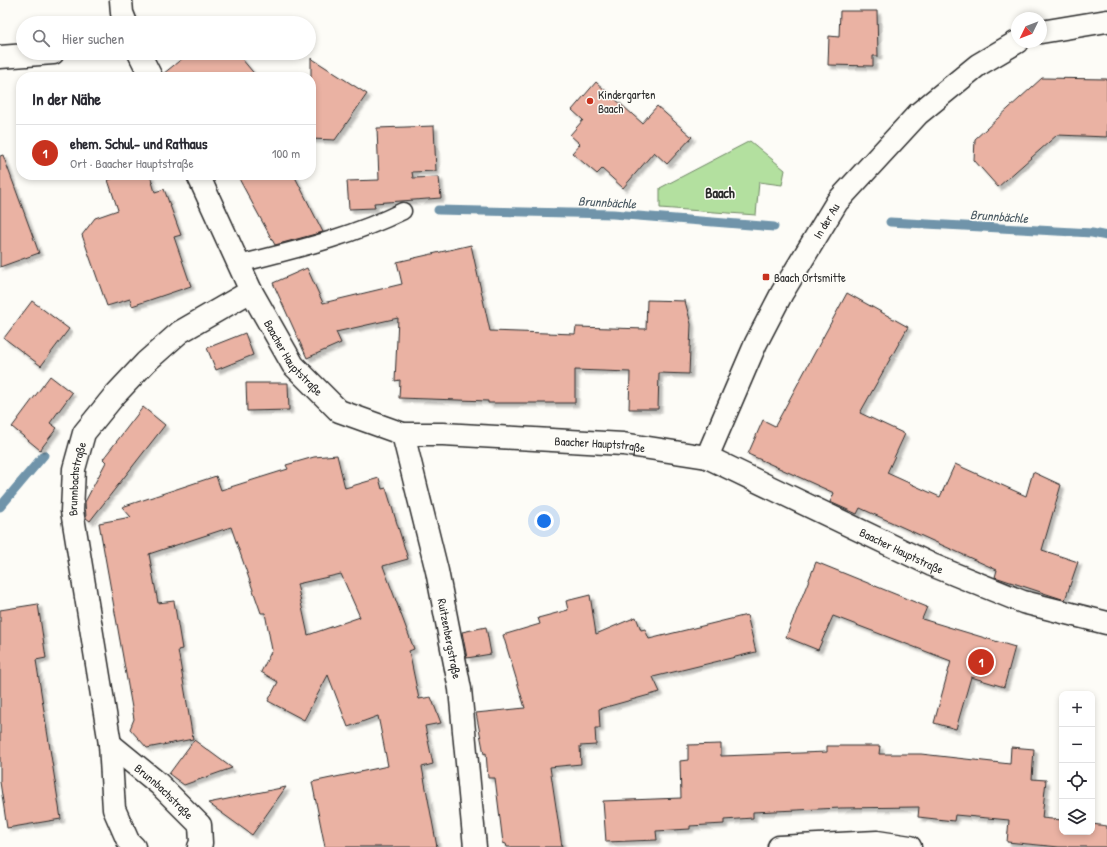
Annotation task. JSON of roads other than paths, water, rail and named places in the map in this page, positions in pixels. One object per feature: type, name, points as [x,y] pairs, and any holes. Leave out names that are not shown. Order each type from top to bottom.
[{"type":"street","points":[[121,0],[123,16]]},
{"type":"street","points":[[1047,31],[1107,21]]},
{"type":"street","name":"In der Au","points":[[707,457],[756,343],[782,293],[837,202],[918,114],[978,65],[1011,46]]},
{"type":"street","points":[[0,57],[16,56]]},
{"type":"street","points":[[142,60],[148,72]]},
{"type":"street","name":"Baacher Hauptstraße","points":[[200,180],[251,291],[294,365],[339,411],[402,434],[443,434],[623,444],[707,457],[932,565],[1023,602],[1107,623]]},
{"type":"street","name":"Brunnbachstraße","points":[[134,847],[128,841],[114,809],[110,744],[72,511],[74,469],[84,433],[114,396],[146,362],[175,337],[251,291]]},
{"type":"street","name":"Ruitzenbergstraße","points":[[402,434],[437,571],[460,689],[475,847]]},
{"type":"street","name":"Brunnbachstraße","points":[[110,744],[159,784],[200,825],[201,843],[199,847]]},
{"type":"street","points":[[779,847],[877,842],[910,847]]},
{"type":"lane","points":[[239,264],[311,245],[378,223],[402,211]]},
{"type":"waterway","name":"Brunnbächle","points":[[438,210],[613,214],[774,227]]},
{"type":"waterway","name":"Brunnbächle","points":[[890,222],[1092,233],[1107,236]]},
{"type":"waterway","name":"Brunnbächle","points":[[0,507],[44,455]]},
{"type":"place","name":"Kindergarten Baach","points":[[590,101]]},
{"type":"place","name":"Baach Ortsmitte","points":[[766,277]]},
{"type":"place","name":"ehem. Schul- und Rathaus","points":[[981,662]]},
{"type":"district","name":"Baach","points":[[720,192]]}]
